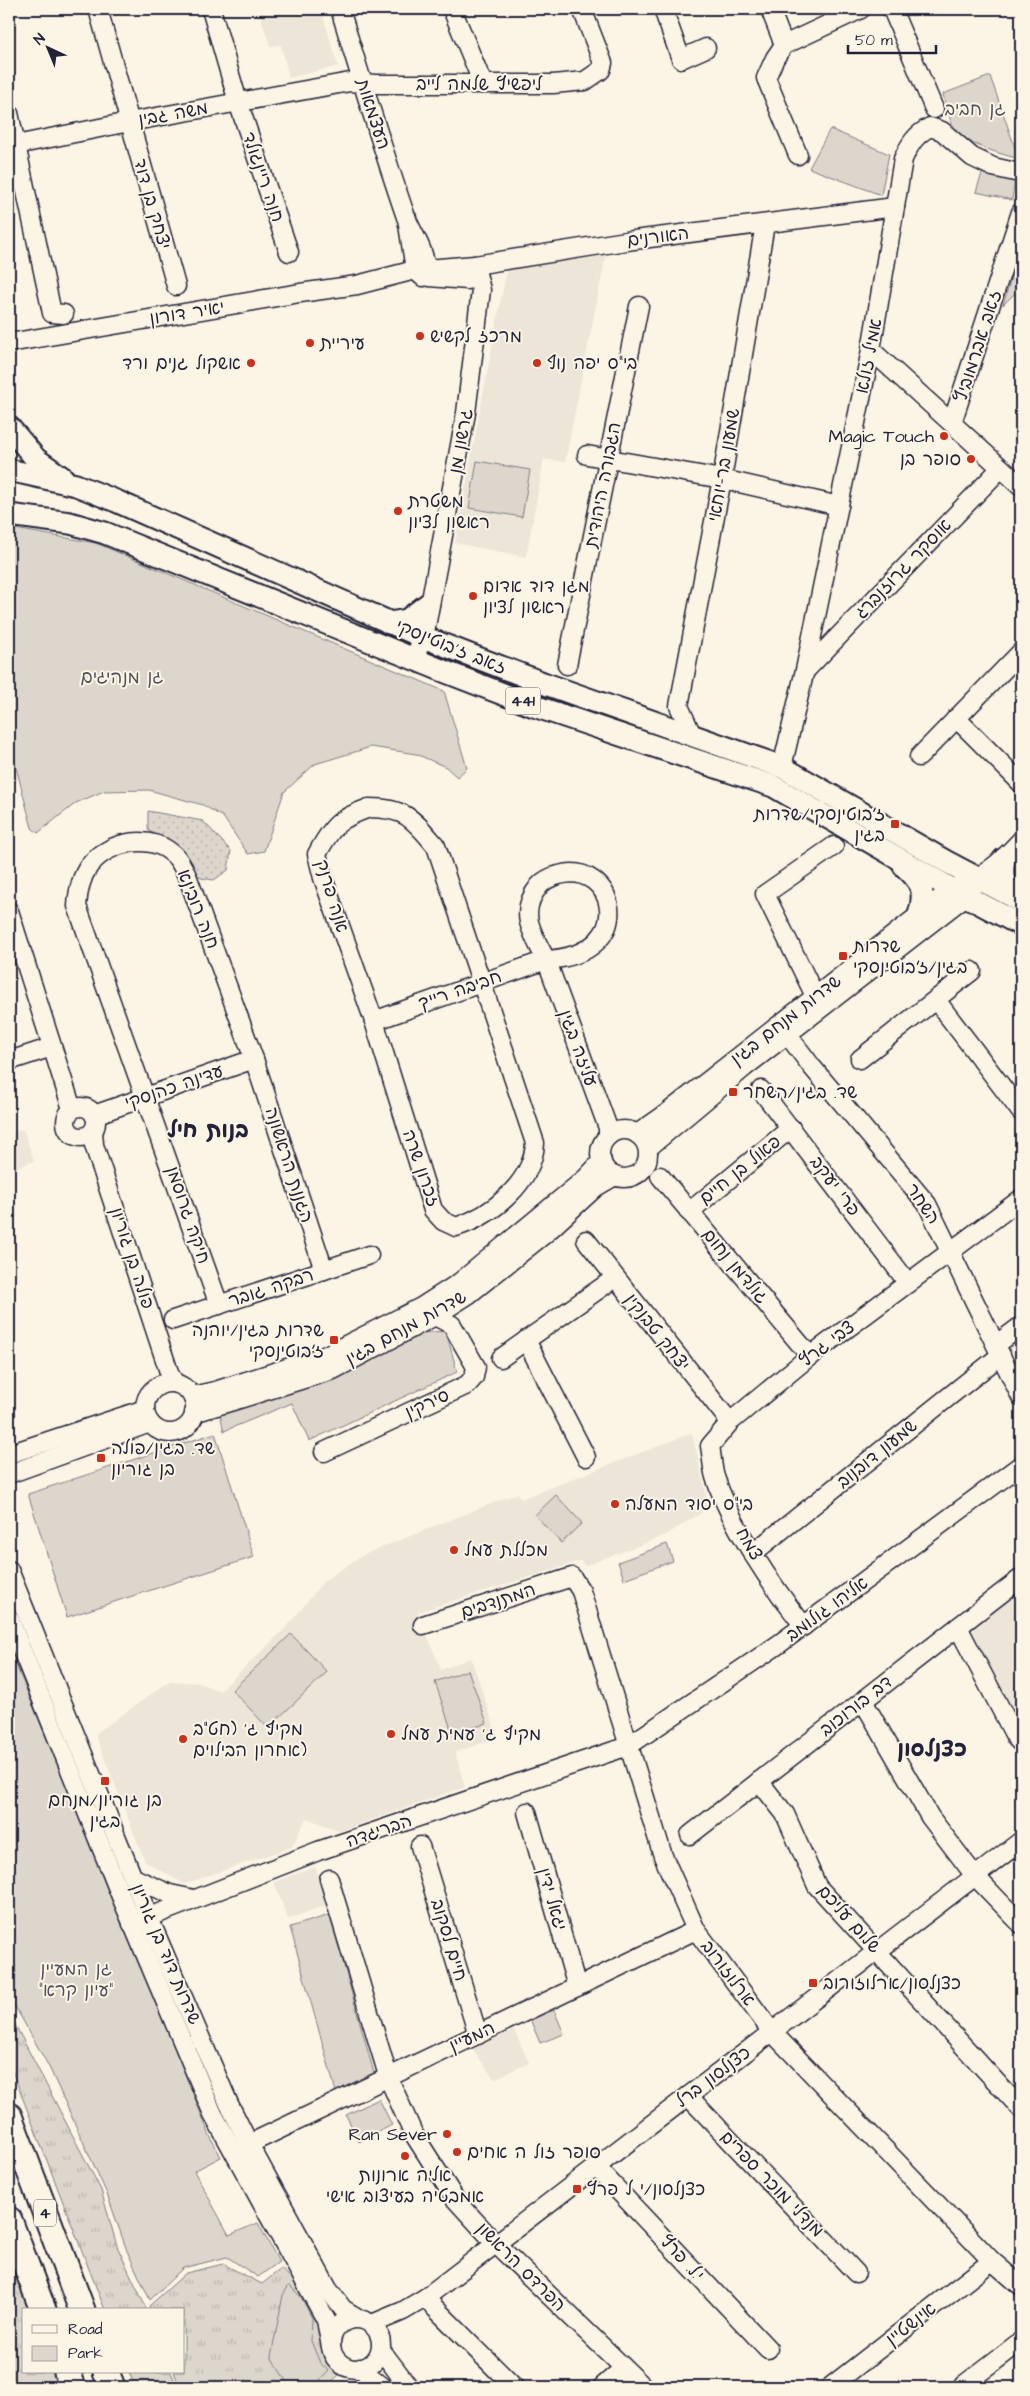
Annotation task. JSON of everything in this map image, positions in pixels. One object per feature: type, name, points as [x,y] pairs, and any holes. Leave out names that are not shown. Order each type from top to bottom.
[{"type":"highway","name":"4","points":[[9,2116],[81,2308]]},
{"type":"highway","name":"4","points":[[9,2220],[42,2308]]},
{"type":"highway","points":[[107,2374],[112,2387]]},
{"type":"main road","points":[[9,428],[36,459],[76,485]]},
{"type":"main road","name":"זאב ז'בוטינסקי","points":[[9,470],[76,485],[421,636],[534,680],[782,767],[978,879],[1019,900]]},
{"type":"main road","name":"זאב ז'בוטינסקי","points":[[9,515],[70,524],[104,533],[413,659],[534,706],[773,786],[959,893],[1021,925]]},
{"type":"main road","points":[[389,622],[406,620],[429,601]]},
{"type":"main road","points":[[891,854],[918,880],[924,896],[919,915]]},
{"type":"main road","points":[[1004,859],[1002,875],[1004,883],[1019,900]]},
{"type":"street","name":"יצחק בן דוד","points":[[98,9],[176,286]]},
{"type":"street","name":"חנה ריינגולד","points":[[211,9],[238,102],[289,252]]},
{"type":"street","name":"העצמאות","points":[[340,9],[407,218],[422,272]]},
{"type":"street","points":[[452,9],[483,84]]},
{"type":"street","name":"ליפשיץ שלמה לייב","points":[[363,83],[552,84],[586,81],[601,70],[603,63],[582,9]]},
{"type":"street","points":[[663,9],[681,59],[706,48]]},
{"type":"street","points":[[770,9],[779,52]]},
{"type":"street","points":[[798,155],[766,78],[779,52],[862,9]]},
{"type":"street","points":[[892,9],[934,109]]},
{"type":"street","name":"משה גבין","points":[[16,145],[238,102],[350,82],[363,83]]},
{"type":"street","points":[[9,113],[52,313],[64,314]]},
{"type":"street","name":"אמיל זולא","points":[[782,767],[806,670],[871,350],[903,159],[910,142],[920,132],[930,127],[942,131],[972,158],[993,167],[1016,172],[1021,171]]},
{"type":"street","name":"האורנים","points":[[422,272],[471,272],[626,241],[896,207]]},
{"type":"street","name":"זאב אברמוביץ","points":[[952,423],[1021,212]]},
{"type":"street","name":"העצמאות","points":[[387,276],[402,260],[408,237],[407,218]]},
{"type":"street","name":"שמעון בר-יוחאי","points":[[679,706],[722,479],[765,224]]},
{"type":"street","name":"העצמאות","points":[[408,237],[422,272]]},
{"type":"street","name":"יאיר דורון","points":[[9,343],[364,284],[387,276],[422,272]]},
{"type":"street","name":"יאיר דורון","points":[[364,284],[380,286],[422,272]]},
{"type":"street","name":"גרשון מן","points":[[413,659],[421,636],[429,601],[466,413],[477,311],[471,272]]},
{"type":"street","name":"הגבורה היהודית","points":[[567,664],[639,306]]},
{"type":"street","points":[[871,350],[1021,486]]},
{"type":"street","points":[[587,456],[722,479],[839,506]]},
{"type":"street","name":"אוסקר גרוזנברג","points":[[806,670],[1001,468]]},
{"type":"street","points":[[818,608],[825,618],[834,625],[847,628]]},
{"type":"street","points":[[919,757],[1021,652]]},
{"type":"street","points":[[652,721],[679,706],[692,735]]},
{"type":"street","points":[[956,718],[1021,784]]},
{"type":"street","name":"אנה פרנק","points":[[374,1021],[323,878],[317,854],[329,832],[344,817],[369,808],[389,808],[405,814],[436,846],[482,983]]},
{"type":"street","name":"שדרות מנחם בגין","points":[[648,1148],[678,1121],[959,893],[1004,859],[1021,840]]},
{"type":"street","name":"חנה רובינא","points":[[147,1096],[77,906],[79,889],[89,866],[105,851],[134,841],[154,843],[177,859],[188,878],[254,1059]]},
{"type":"street","points":[[816,996],[766,894],[834,846]]},
{"type":"street","name":"עליזה בגין","points":[[552,960],[585,951],[596,944],[604,935],[609,923],[610,910],[607,898],[598,885],[578,874],[565,873],[552,876],[541,884],[533,894],[528,907],[528,920],[552,960],[615,1123],[622,1134]]},
{"type":"street","name":"שדרות מנחם בגין","points":[[622,1134],[816,996],[919,915],[959,893]]},
{"type":"street","points":[[9,911],[13,937],[72,1109]]},
{"type":"street","name":"חביבה רייך","points":[[374,1021],[552,960]]},
{"type":"street","points":[[860,1059],[972,971]]},
{"type":"street","name":"זכרון שרה","points":[[374,1021],[433,1210],[443,1221],[456,1227],[469,1223],[494,1209],[519,1183],[534,1157],[535,1143],[482,983]]},
{"type":"street","points":[[936,1000],[1021,1112]]},
{"type":"street","name":"השחר","points":[[787,1034],[812,1067],[927,1204],[1021,1397]]},
{"type":"street","points":[[9,1061],[52,1047]]},
{"type":"street","name":"עדינה כהנסקי","points":[[88,1128],[147,1096],[254,1059]]},
{"type":"street","name":"הגננת הראשונה","points":[[254,1059],[324,1270]]},
{"type":"street","name":"פרי יעקב","points":[[761,1090],[908,1283]]},
{"type":"street","name":"חיקה גרוסמן","points":[[147,1096],[219,1305]]},
{"type":"street","points":[[87,1108],[88,1128],[73,1136],[66,1128],[66,1118],[72,1109],[87,1108]]},
{"type":"street","name":"פולה בן גוריון","points":[[88,1128],[170,1375],[168,1384]]},
{"type":"street","name":"פאול בן חיים","points":[[689,1212],[791,1128]]},
{"type":"street","points":[[622,1134],[648,1148],[648,1159],[641,1171],[628,1178],[615,1176],[609,1172],[602,1161],[601,1148],[622,1134]]},
{"type":"street","name":"שדרות מנחם בגין","points":[[193,1404],[215,1391],[324,1356],[421,1307],[460,1282],[586,1178],[602,1161]]},
{"type":"street","name":"שדרות מנחם בגין","points":[[193,1404],[332,1370],[435,1316],[454,1305],[546,1234],[596,1187],[615,1176]]},
{"type":"street","name":"גולדמן נחום","points":[[660,1176],[810,1356]]},
{"type":"street","name":"צבי גרץ","points":[[710,1446],[730,1422],[810,1356],[1021,1199]]},
{"type":"street","name":"יצחק טבנקין","points":[[586,1240],[730,1422]]},
{"type":"street","name":"רבקה גובר","points":[[173,1320],[369,1255]]},
{"type":"street","points":[[501,1358],[600,1288],[620,1285]]},
{"type":"street","points":[[452,1326],[454,1305]]},
{"type":"street","name":"סירקין","points":[[324,1452],[467,1385],[474,1376],[476,1367],[452,1326],[435,1316]]},
{"type":"street","name":"שמעון דובנוב","points":[[753,1553],[999,1350],[1021,1326]]},
{"type":"street","points":[[526,1340],[586,1456]]},
{"type":"street","points":[[168,1384],[182,1386],[193,1404],[191,1420],[179,1431],[164,1432],[148,1416],[149,1394],[168,1384]]},
{"type":"street","points":[[9,1454],[148,1416]]},
{"type":"street","points":[[9,1474],[148,1416]]},
{"type":"street","name":"צמח","points":[[710,1446],[715,1476],[729,1509],[753,1553],[804,1626]]},
{"type":"street","name":"אליהו גולומב","points":[[628,1746],[779,1644],[1021,1466]]},
{"type":"street","name":"שדרות דוד בן גוריון","points":[[9,1570],[149,1918],[229,2104],[328,2289],[343,2309],[365,2321]]},
{"type":"street","name":"דב בורוכוב","points":[[690,1835],[1021,1578]]},
{"type":"street","name":"המתנדבים","points":[[423,1625],[576,1584]]},
{"type":"street","name":"ארלוזורוב","points":[[576,1584],[663,1856],[696,1930],[772,2032],[992,2261],[1020,2283]]},
{"type":"street","points":[[779,1644],[790,1608]]},
{"type":"street","name":"שדרות דוד בן גוריון","points":[[9,1618],[132,1924],[213,2114],[326,2320],[331,2347]]},
{"type":"street","points":[[958,1627],[1016,1738],[1021,1743]]},
{"type":"street","points":[[863,1701],[930,1817],[976,1876],[1021,1924]]},
{"type":"street","name":"הבריגדה","points":[[132,1924],[318,1851],[628,1746]]},
{"type":"street","name":"שלום עליכם","points":[[759,1781],[785,1814],[817,1886],[1021,2109]]},
{"type":"street","name":"יגאל ידין","points":[[527,1812],[578,1987]]},
{"type":"street","name":"כצנלסון ברל","points":[[365,2321],[403,2311],[425,2298],[1021,1841]]},
{"type":"street","name":"חיים לסקוב","points":[[420,1846],[478,2035]]},
{"type":"street","points":[[134,1878],[170,1894],[194,1899]]},
{"type":"street","name":"הפרדס הראשון","points":[[329,1879],[389,2079],[413,2133],[455,2199],[496,2244],[644,2387]]},
{"type":"street","name":"המעיין","points":[[249,2144],[389,2079],[452,2045],[478,2035],[696,1930]]},
{"type":"street","name":"מנדלי מוכר ספרים","points":[[688,2096],[856,2273]]},
{"type":"street","name":"י.ל. פרץ","points":[[596,2167],[768,2349]]},
{"type":"street","name":"אינשטיין","points":[[830,2387],[992,2261]]},
{"type":"street","points":[[425,2298],[514,2387]]},
{"type":"street","name":"כצנלסון ברל","points":[[381,2345],[403,2311]]},
{"type":"street","points":[[344,2321],[365,2321],[380,2334],[381,2345],[375,2361],[368,2367],[350,2369],[335,2359],[331,2347],[331,2338],[336,2328],[344,2321]]},
{"type":"street","points":[[961,2387],[1021,2341]]},
{"type":"street","points":[[381,2345],[409,2387]]},
{"type":"street","points":[[360,2368],[383,2387]]},
{"type":"street","points":[[602,2387],[624,2368]]},
{"type":"shaded area","points":[[258,9],[321,9],[338,66],[289,78],[281,45],[270,46]]},
{"type":"shaded area","name":"בי\"ס יפה נוף","points":[[606,255],[565,462],[544,459],[526,557],[455,543],[507,268]]},
{"type":"shaded area","points":[[23,1129],[34,1161],[9,1170],[9,1134]]},
{"type":"shaded area","points":[[692,1433],[709,1508],[666,1535],[585,1566],[580,1561],[418,1612],[441,1670],[471,1658],[498,1738],[455,1752],[465,1787],[340,1831],[306,1818],[292,1847],[184,1884],[145,1861],[95,1734],[170,1681],[199,1683],[220,1691],[286,1628],[324,1581],[363,1555],[518,1493],[521,1499]]},
{"type":"shaded area","points":[[1021,1587],[1021,1732],[965,1627]]},
{"type":"shaded area","points":[[315,1867],[329,1904],[288,1919],[274,1882]]},
{"type":"shaded area","points":[[514,2030],[529,2063],[494,2079],[472,2048]]},
{"type":"green space","name":"גן חביב","points":[[990,76],[1019,159],[989,150],[967,140],[957,132],[949,116],[943,94]]},
{"type":"green space","points":[[830,129],[889,154],[881,195],[809,168]]},
{"type":"green space","points":[[983,170],[1015,179],[1012,200],[976,192]]},
{"type":"green space","points":[[1021,243],[1021,287],[1003,305]]},
{"type":"green space","points":[[477,461],[530,470],[522,517],[469,508]]},
{"type":"green space","name":"גן מנהיגים","points":[[9,528],[96,543],[444,691],[467,768],[457,777],[446,767],[416,754],[371,747],[315,764],[284,792],[264,851],[248,854],[223,817],[203,805],[149,790],[104,791],[76,803],[38,833],[32,828],[14,760],[9,755]]},
{"type":"green space","points":[[148,811],[203,821],[231,851],[228,870],[214,880],[201,878],[174,848],[148,830]]},
{"type":"green space","points":[[446,1331],[457,1372],[309,1441],[292,1403],[224,1431],[220,1414],[339,1378],[417,1333]]},
{"type":"green space","points":[[215,1433],[254,1557],[67,1617],[28,1494]]},
{"type":"green space","points":[[556,1495],[582,1523],[561,1543],[535,1515]]},
{"type":"green space","points":[[667,1544],[673,1561],[624,1579],[618,1562]]},
{"type":"green space","points":[[291,1634],[327,1672],[268,1728],[232,1690]]},
{"type":"green space","name":"גן המעיין \"עיון קרא\"","points":[[9,1648],[210,2136],[221,2157],[194,2171],[229,2235],[258,2223],[279,2262],[258,2277],[227,2257],[183,2268],[150,2300],[127,2251],[107,2194],[49,2067],[12,2001],[9,1991]]},
{"type":"green space","points":[[468,1670],[487,1723],[453,1735],[435,1682]]},
{"type":"green space","points":[[330,1915],[374,2073],[336,2092],[290,1927]]},
{"type":"green space","points":[[554,2010],[564,2034],[540,2043],[530,2019]]},
{"type":"green space","points":[[9,2013],[101,2190],[117,2246],[146,2308],[104,2308],[9,2063]]},
{"type":"green space","points":[[379,2099],[392,2125],[359,2142],[346,2115]]},
{"type":"green space","points":[[9,2257],[28,2308],[22,2308],[22,2374],[53,2374],[58,2387],[9,2387]]},
{"type":"green space","points":[[223,2264],[262,2284],[281,2269],[306,2291],[319,2315],[320,2339],[328,2358],[340,2374],[326,2387],[282,2387],[279,2383],[273,2387],[180,2387],[175,2374],[185,2374],[185,2308],[150,2308],[149,2306],[186,2273]]},
{"type":"green space","points":[[289,2285],[301,2297],[312,2318],[311,2341],[320,2363],[329,2371],[313,2387],[290,2387],[271,2357],[283,2295]]},
{"type":"green space","points":[[130,2374],[172,2374],[177,2387],[135,2387]]},
{"type":"place","name":"מרכז לקשיש","points":[[420,336]]},
{"type":"place","name":"עיריית","points":[[310,343]]},
{"type":"place","name":"אשקול גנים ורד","points":[[251,363]]},
{"type":"place","name":"בי\"ס יפה נוף","points":[[537,363]]},
{"type":"place","name":"Magic Touch","points":[[944,436]]},
{"type":"place","name":"סופר בן","points":[[971,459]]},
{"type":"place","name":"משטרת ראשון לציון","points":[[398,511]]},
{"type":"place","name":"מגן דוד אדום ראשון לציון","points":[[473,596]]},
{"type":"place","name":"ז׳בוטינסקי/שדרות בגין","points":[[895,824]]},
{"type":"place","name":"שדרות בגין/ז׳בוטינסקי","points":[[843,956]]},
{"type":"place","name":"שד. בגין/השחר","points":[[733,1092]]},
{"type":"place","name":"שדרות בגין/יוהנה ז׳בוטינסקי","points":[[334,1340]]},
{"type":"place","name":"שד. בגין/פולה בן גוריון","points":[[101,1458]]},
{"type":"place","name":"בי\"ס יסוד המעלה","points":[[615,1504]]},
{"type":"place","name":"מכללת עמל","points":[[454,1550]]},
{"type":"place","name":"מקיף ג' עמית עמל","points":[[391,1734]]},
{"type":"place","name":"מקיף ג' (חט\"ב אחרון הבילוים)","points":[[183,1739]]},
{"type":"place","name":"בן גוריון/מנחם בגין","points":[[105,1781]]},
{"type":"place","name":"כצנלסון/ארלוזורוב","points":[[813,1983]]},
{"type":"place","name":"Ran Sever","points":[[447,2134]]},
{"type":"place","name":"סופר זול ה אחים","points":[[457,2152]]},
{"type":"place","name":"אליה ארונות אמבטיה בעיצוב אישי","points":[[405,2156]]},
{"type":"place","name":"כצנלסון/י ל פרץ","points":[[577,2189]]},
{"type":"district","name":"בנות חיל","points":[[208,1130]]},
{"type":"district","name":"כצנלסון","points":[[932,1749]]}]
